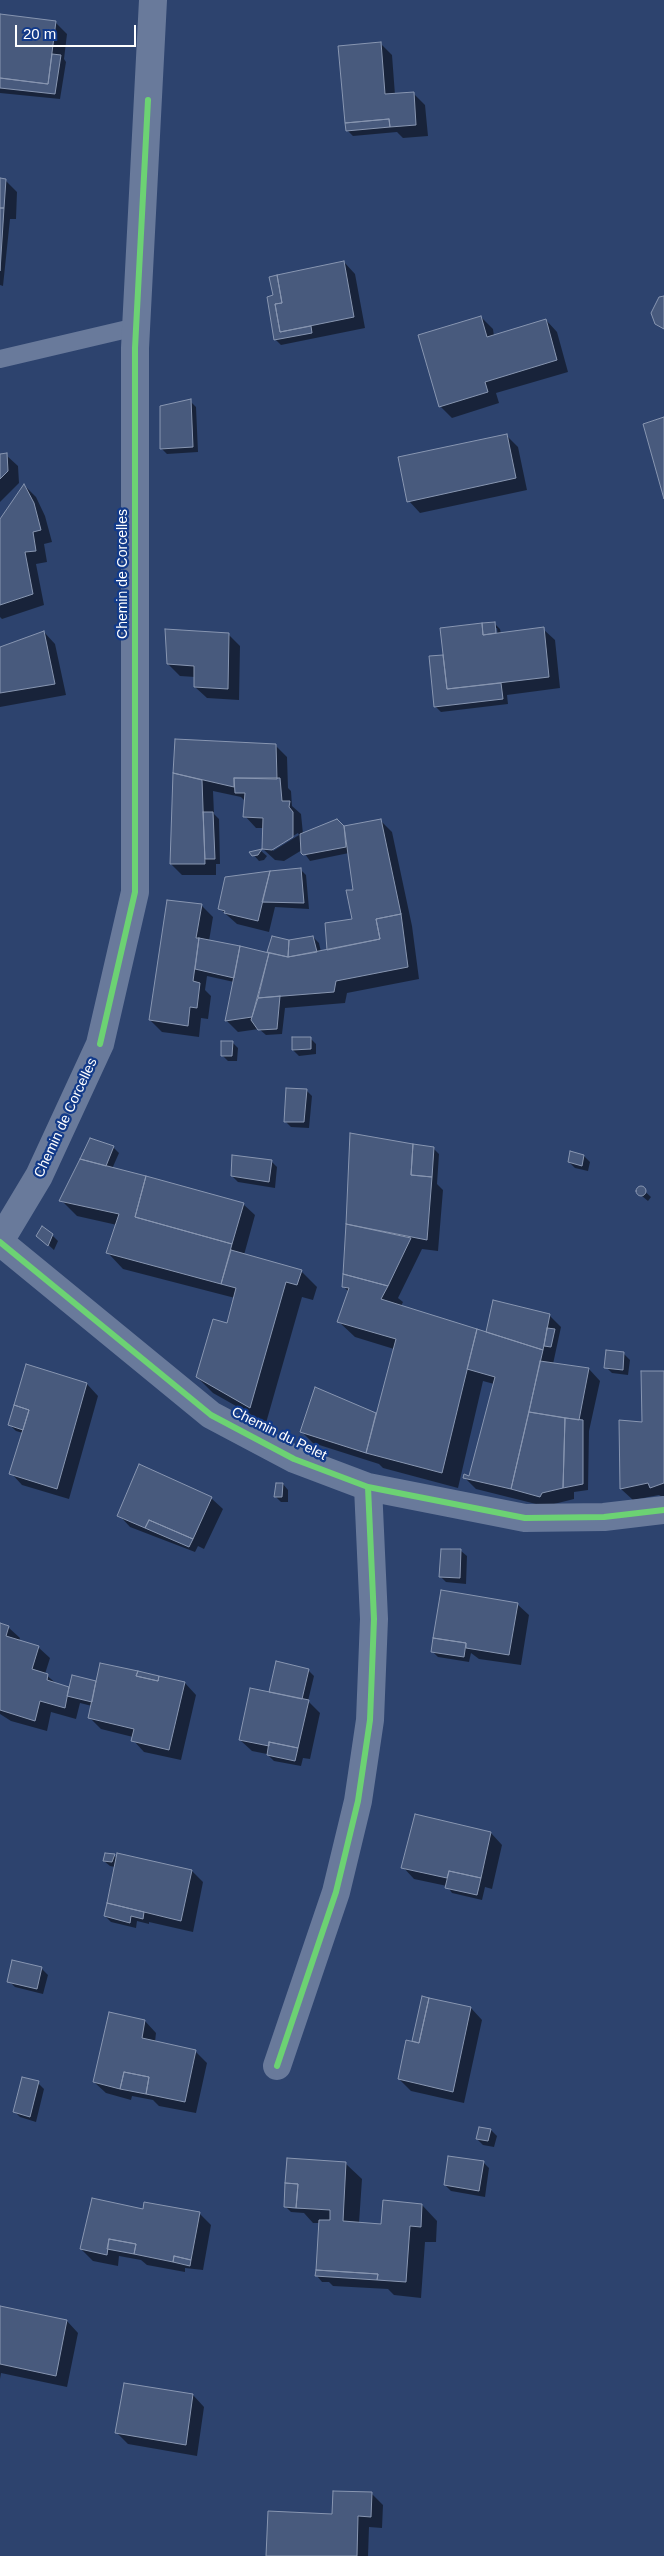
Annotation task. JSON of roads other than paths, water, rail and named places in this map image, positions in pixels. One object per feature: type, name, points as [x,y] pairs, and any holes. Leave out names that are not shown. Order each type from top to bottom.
[{"type":"street","name":"Chemin de Corcelles","points":[[0,1242],[40,1176],[100,1044],[136,892],[136,327],[153,0]]},
{"type":"street","name":"Chemin du Pelet","points":[[0,1242],[211,1415],[294,1459],[368,1487],[525,1518],[604,1517],[664,1510]]},
{"type":"street","points":[[277,2066],[336,1892],[358,1801],[370,1720],[374,1619],[368,1487]]},
{"type":"lane","points":[[0,359],[136,327]]}]
